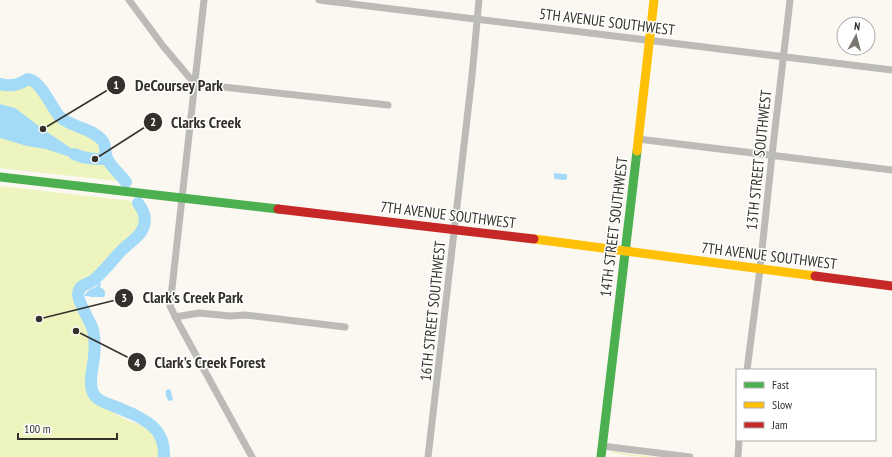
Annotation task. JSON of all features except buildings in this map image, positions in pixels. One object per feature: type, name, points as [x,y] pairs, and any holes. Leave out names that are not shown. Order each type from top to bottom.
[{"type":"street","points":[[129,0],[163,46],[195,84],[388,105]]},
{"type":"street","points":[[204,0],[170,306],[252,457]]},
{"type":"street","name":"5TH AVENUE SOUTHWEST","points":[[320,0],[892,69]]},
{"type":"street","name":"16TH STREET SOUTHWEST","points":[[428,457],[455,230],[479,0]]},
{"type":"street","name":"14TH STREET SOUTHWEST","points":[[601,457],[654,0]]},
{"type":"street","name":"13TH STREET SOUTHWEST","points":[[747,369],[760,269],[790,0]]},
{"type":"street","points":[[638,138],[892,170]]},
{"type":"street","name":"7TH AVENUE SOUTHWEST","points":[[0,177],[496,234],[892,286]]},
{"type":"street","points":[[176,317],[199,313],[230,316],[245,315],[345,327]]},
{"type":"street","points":[[738,457],[739,441]]},
{"type":"street","points":[[602,446],[690,457]]},
{"type":"green space","points":[[29,78],[38,85],[60,116],[70,123],[93,132],[103,140],[108,161],[126,182],[0,168],[0,84],[15,84]]},
{"type":"green space","points":[[0,186],[131,201],[140,217],[139,230],[122,245],[96,276],[78,285],[74,291],[74,296],[77,309],[87,331],[90,343],[88,378],[89,391],[97,402],[106,408],[151,431],[157,442],[159,457],[0,457]]},
{"type":"green space","points":[[613,451],[655,457],[640,457],[612,453]]},
{"type":"water","points":[[0,104],[15,108],[72,149],[74,154],[72,156],[67,156],[46,149],[27,146],[0,138]]},
{"type":"water","points":[[554,173],[566,174],[567,179],[555,179]]},
{"type":"water","points":[[99,283],[101,283],[100,287],[105,292],[104,297],[85,296],[89,290],[96,287]]},
{"type":"water","points":[[170,389],[173,400],[169,401],[166,397],[166,390]]},
{"type":"waterway","points":[[0,84],[14,85],[28,79],[32,80],[45,94],[59,116],[69,123],[92,132],[102,140],[108,161],[126,182]]},
{"type":"waterway","points":[[74,154],[86,158],[107,159]]},
{"type":"waterway","points":[[138,203],[144,213],[145,221],[144,226],[138,236],[120,252],[93,281],[82,286],[78,294],[94,333],[95,351],[91,387],[95,396],[102,401],[133,414],[152,426],[160,435],[164,449],[164,457]]},
{"type":"traffic: fast","points":[[601,457],[637,151]]},
{"type":"traffic: fast","points":[[0,177],[278,209]]},
{"type":"traffic: slow","points":[[637,151],[654,0]]},
{"type":"traffic: slow","points":[[534,239],[815,276]]},
{"type":"traffic: jam","points":[[278,209],[534,239]]},
{"type":"traffic: jam","points":[[815,276],[892,286]]},
{"type":"place","name":"DeCoursey Park","points":[[43,129]]},
{"type":"place","name":"Clarks Creek","points":[[95,159]]},
{"type":"place","name":"Clark's Creek Park","points":[[39,319]]},
{"type":"place","name":"Clark's Creek Forest","points":[[76,331]]}]
